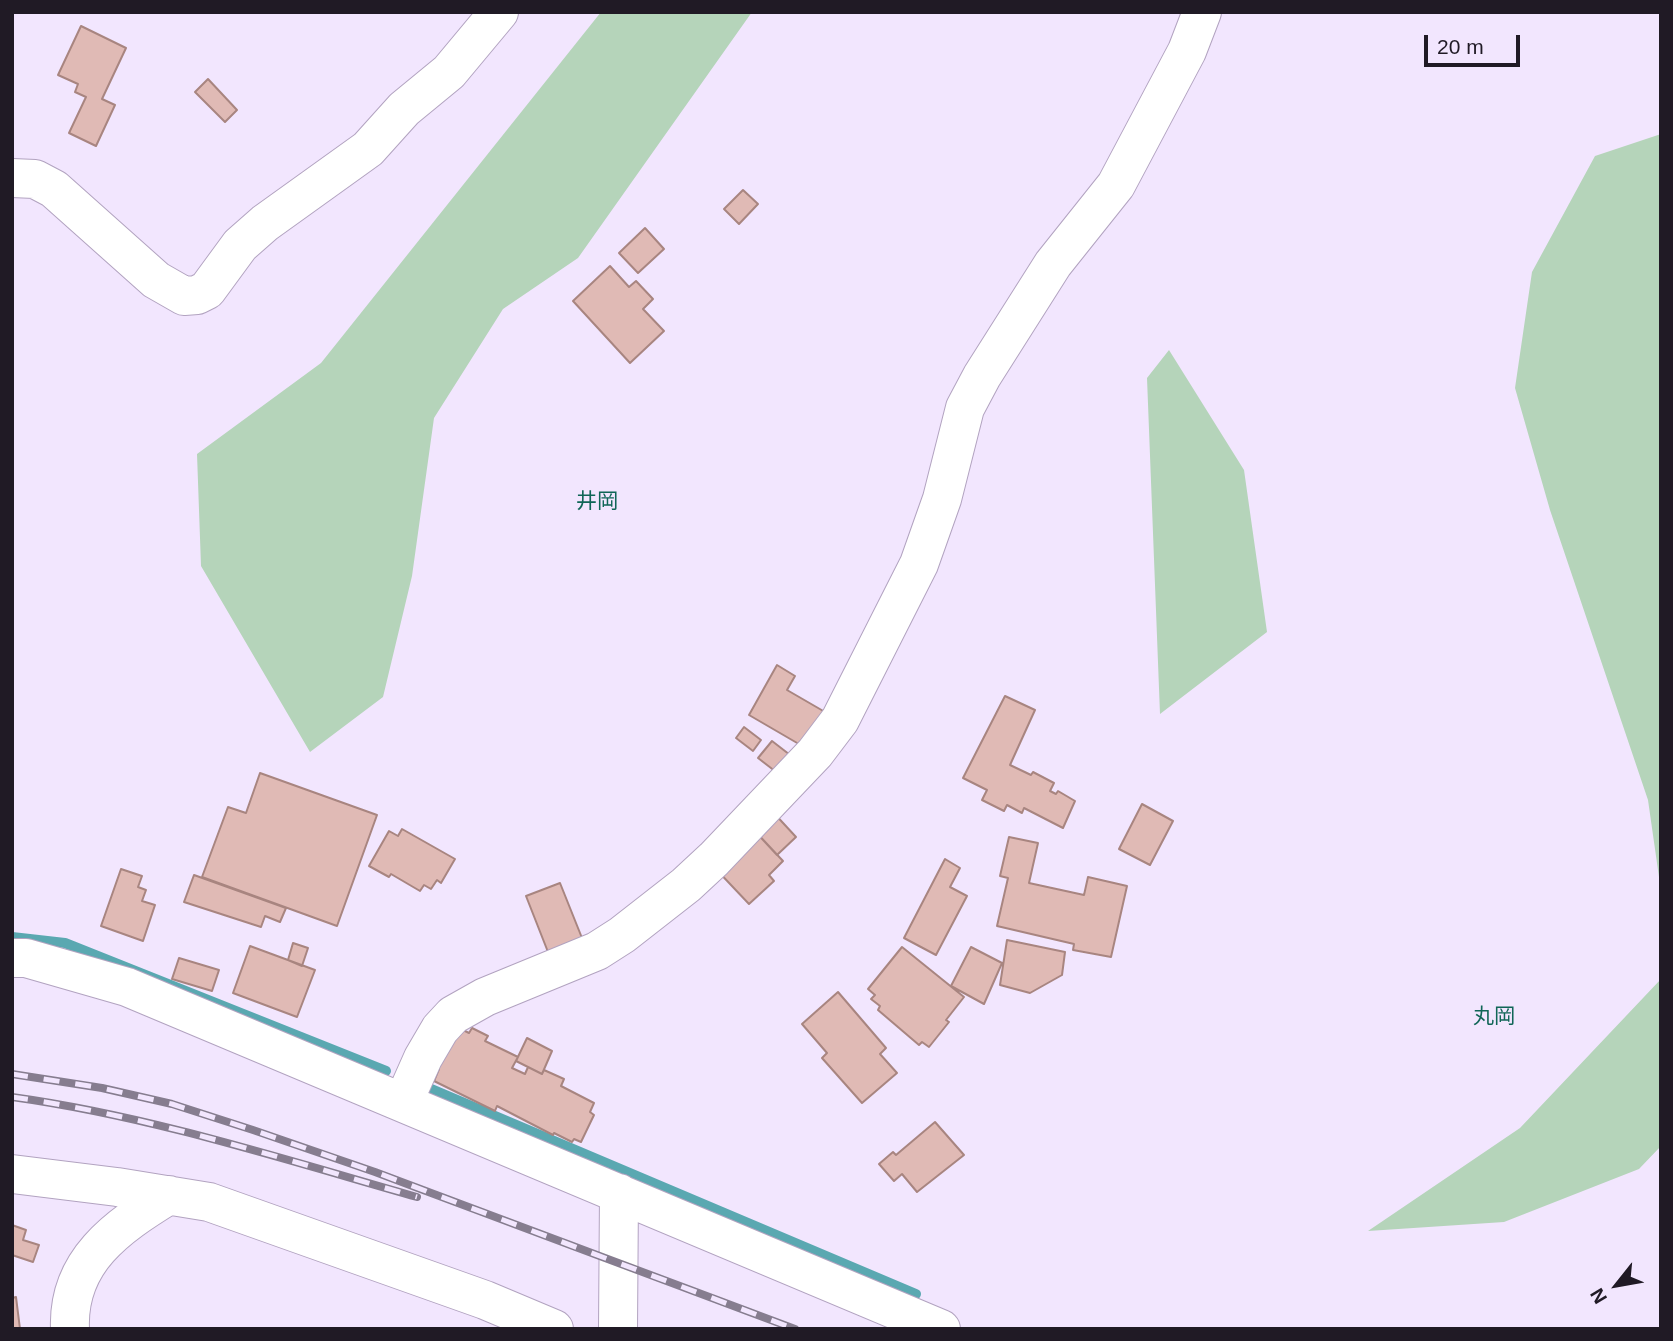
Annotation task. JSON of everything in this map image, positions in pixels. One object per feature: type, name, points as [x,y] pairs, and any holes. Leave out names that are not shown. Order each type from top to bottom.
[{"type":"street","points":[[12,178],[34,178],[54,188],[156,280],[184,296],[197,295],[207,290],[240,245],[265,223],[368,149],[404,109],[449,72],[499,12]]},
{"type":"street","points":[[403,1103],[423,1058],[440,1029],[453,1015],[485,996],[597,951],[622,935],[715,859],[816,753],[839,719],[919,564],[942,499],[965,408],[982,376],[1053,264],[1116,185],[1181,62],[1202,12]]},
{"type":"street","points":[[12,958],[26,958],[127,987],[940,1329]]},
{"type":"street","points":[[12,1174],[209,1202],[485,1300],[554,1329]]},
{"type":"street","points":[[618,1329],[619,1193]]},
{"type":"street","points":[[70,1329],[72,1293],[96,1251],[119,1228],[169,1195]]},
{"type":"green space","points":[[601,12],[752,12],[578,258],[503,309],[434,418],[412,576],[383,697],[310,752],[201,566],[197,454],[321,363]]},
{"type":"green space","points":[[1661,134],[1661,891],[1648,800],[1550,510],[1515,388],[1532,272],[1595,156]]},
{"type":"green space","points":[[1169,350],[1244,470],[1267,632],[1160,714],[1147,378]]},
{"type":"green space","points":[[1661,979],[1661,1146],[1639,1169],[1504,1222],[1368,1231],[1520,1128]]},
{"type":"building","points":[[81,26],[126,48],[102,99],[115,105],[96,146],[69,133],[86,97],[75,92],[78,84],[58,75]]},
{"type":"building","points":[[208,79],[237,110],[225,122],[195,92]]},
{"type":"building","points":[[743,190],[758,204],[739,224],[724,209]]},
{"type":"building","points":[[645,228],[664,249],[638,273],[619,253]]},
{"type":"building","points":[[610,266],[629,287],[636,281],[653,299],[643,309],[664,331],[630,363],[573,301]]},
{"type":"building","points":[[777,665],[795,676],[787,690],[825,712],[804,747],[749,715]]},
{"type":"building","points":[[1005,696],[1035,710],[1010,765],[1031,775],[1033,772],[1054,783],[1050,791],[1056,794],[1058,791],[1075,801],[1063,828],[1024,808],[1022,813],[1007,805],[1004,811],[982,800],[987,790],[963,778]]},
{"type":"building","points":[[744,727],[761,740],[753,751],[736,738]]},
{"type":"building","points":[[772,741],[794,758],[780,775],[758,758]]},
{"type":"building","points":[[260,773],[377,815],[337,926],[202,877],[228,807],[246,813]]},
{"type":"building","points":[[1142,804],[1173,821],[1150,865],[1119,849]]},
{"type":"building","points":[[772,811],[796,837],[777,855],[753,829]]},
{"type":"building","points":[[402,829],[455,859],[441,883],[437,880],[431,889],[424,885],[420,891],[391,874],[389,877],[369,866],[389,831],[398,836]]},
{"type":"building","points":[[753,829],[783,861],[769,875],[774,881],[749,904],[713,866]]},
{"type":"building","points":[[1009,837],[1038,843],[1029,883],[1084,895],[1088,877],[1127,886],[1111,957],[1073,950],[1074,944],[997,926],[1008,878],[1000,876]]},
{"type":"building","points":[[945,859],[960,868],[950,887],[967,896],[936,955],[904,938]]},
{"type":"building","points":[[121,869],[142,876],[138,887],[146,890],[142,901],[155,905],[143,941],[101,926]]},
{"type":"building","points":[[194,875],[286,908],[280,922],[265,916],[261,927],[184,902]]},
{"type":"building","points":[[560,883],[582,938],[548,952],[526,896]]},
{"type":"building","points":[[1007,940],[1065,952],[1062,975],[1030,993],[1000,985]]},
{"type":"building","points":[[293,943],[308,948],[302,966],[288,960]]},
{"type":"building","points":[[250,946],[315,970],[297,1017],[233,993]]},
{"type":"building","points":[[902,947],[964,997],[929,1047],[922,1042],[919,1045],[878,1010],[880,1006],[871,999],[875,995],[868,989]]},
{"type":"building","points":[[971,947],[1002,963],[984,1004],[951,986]]},
{"type":"building","points":[[179,958],[219,970],[212,991],[172,979]]},
{"type":"building","points":[[838,992],[886,1048],[880,1054],[897,1073],[862,1103],[822,1058],[827,1053],[802,1024]]},
{"type":"building","points":[[459,1028],[469,1033],[472,1028],[488,1036],[485,1041],[518,1057],[512,1068],[525,1074],[528,1067],[542,1074],[544,1070],[564,1079],[561,1086],[594,1103],[590,1112],[594,1115],[581,1142],[574,1139],[572,1142],[554,1133],[553,1135],[497,1106],[495,1111],[434,1081],[439,1069],[437,1068]]},
{"type":"building","points":[[527,1038],[552,1051],[542,1074],[516,1061]]},
{"type":"building","points":[[935,1122],[964,1155],[917,1192],[902,1174],[894,1181],[879,1164],[893,1152],[896,1155]]},
{"type":"building","points":[[12,1225],[26,1230],[23,1240],[39,1245],[33,1262],[12,1255]]},
{"type":"building","points":[[16,1297],[20,1329],[12,1329],[12,1298]]},
{"type":"waterway","points":[[12,937],[65,943],[386,1071]]},
{"type":"waterway","points":[[422,1085],[916,1294]]},
{"type":"railway","points":[[12,1074],[102,1088],[172,1104],[253,1130],[375,1172],[795,1329]]},
{"type":"railway","points":[[12,1097],[64,1105],[165,1127],[417,1197]]},
{"type":"district","name":"井岡","points":[[597,502]]},
{"type":"district","name":"丸岡","points":[[1494,1017]]}]
